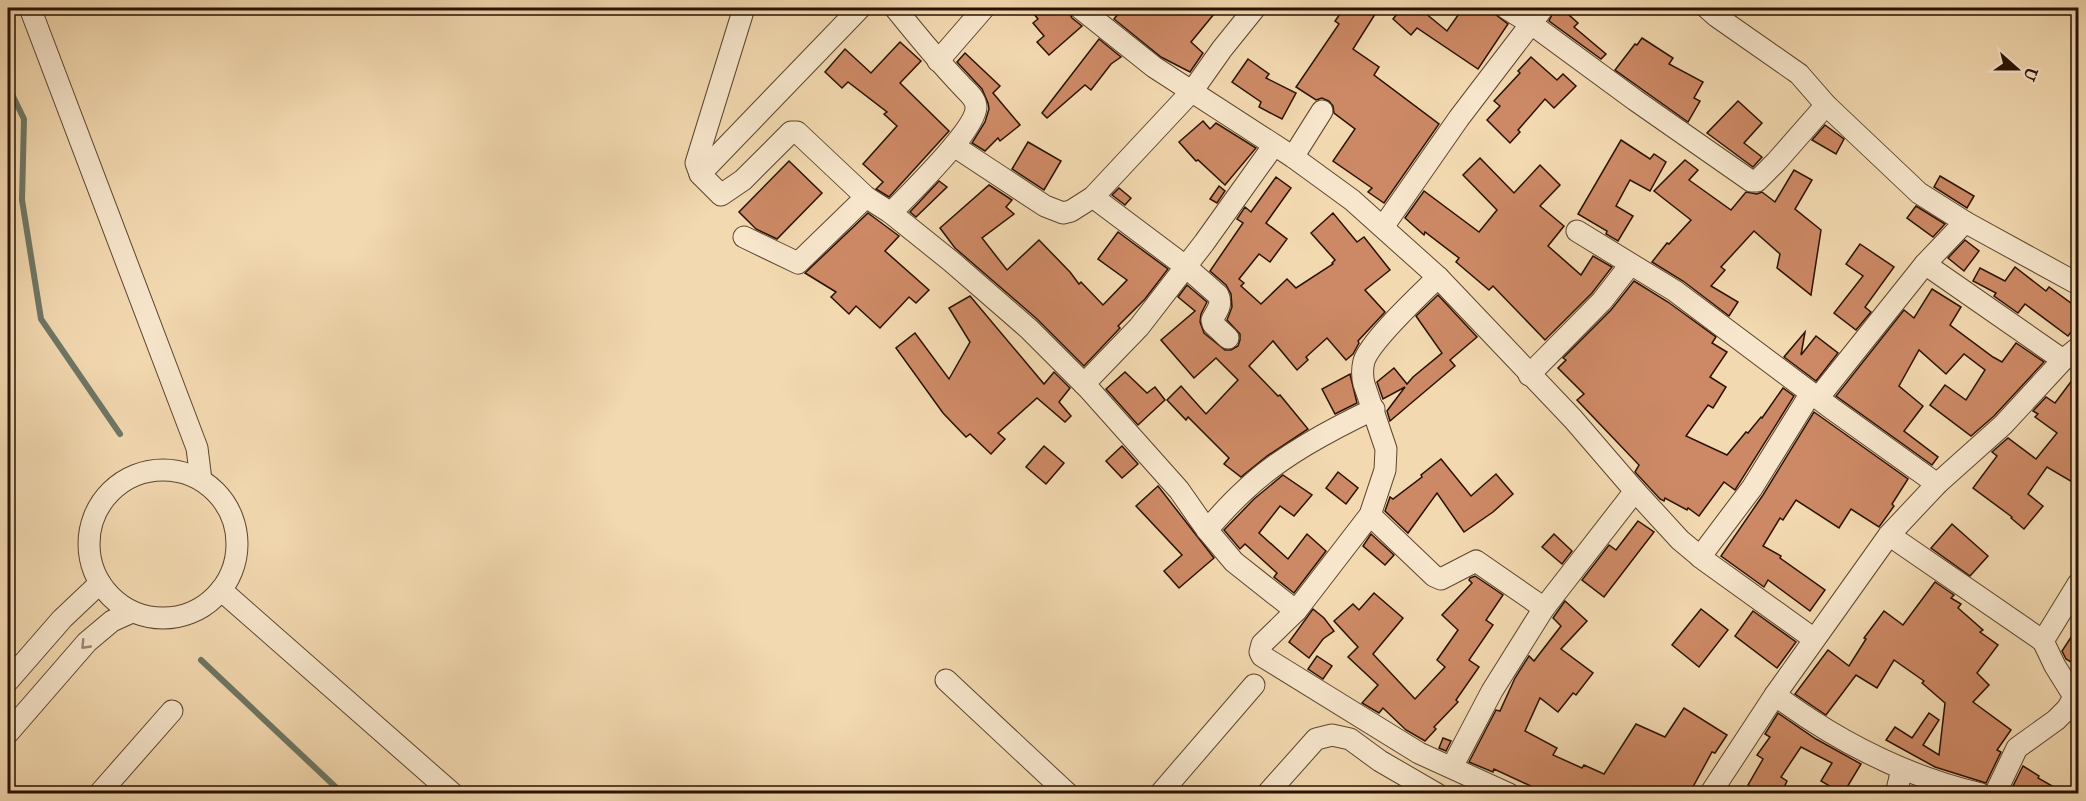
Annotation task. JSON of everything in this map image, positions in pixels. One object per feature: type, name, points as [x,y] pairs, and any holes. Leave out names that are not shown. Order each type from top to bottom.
[{"type":"street","points":[[30,8],[197,448],[201,480]]},
{"type":"street","points":[[744,8],[696,163],[700,174],[721,195],[743,180],[787,136],[794,131],[801,134],[866,197],[891,213],[986,290],[1084,384],[1179,490],[1207,530],[1234,562],[1296,611]]},
{"type":"street","points":[[700,174],[860,8]]},
{"type":"street","points":[[891,213],[954,146],[972,119],[976,107],[973,98],[938,61],[895,8]]},
{"type":"street","points":[[938,61],[984,8]]},
{"type":"street","points":[[1080,8],[1154,67],[1193,90],[1293,157],[1383,227],[1438,277],[1573,419],[1680,540],[1814,639]]},
{"type":"street","points":[[954,146],[1053,211],[1071,212],[1093,197],[1193,90],[1221,49],[1255,8]]},
{"type":"street","points":[[1506,8],[1537,15],[1635,100],[1751,181],[1757,181],[1770,169],[1826,105]]},
{"type":"street","points":[[1707,8],[1799,74],[1826,105],[1919,193],[1965,222],[2079,284]]},
{"type":"street","points":[[1383,227],[1537,15]]},
{"type":"street","points":[[1293,157],[1322,111]]},
{"type":"street","points":[[1084,384],[1139,327],[1204,243],[1274,145]]},
{"type":"street","points":[[744,237],[798,263],[866,197]]},
{"type":"street","points":[[1093,197],[1185,266],[1218,295],[1219,308],[1212,320],[1213,324],[1228,338]]},
{"type":"street","points":[[1700,557],[1752,488],[1814,395],[1925,264],[1965,222]]},
{"type":"street","points":[[1577,231],[1675,291],[1937,483]]},
{"type":"street","points":[[1710,794],[1775,695],[1888,535],[1937,483],[2002,425],[2071,354],[1925,264]]},
{"type":"street","points":[[1529,375],[1602,301],[1630,265]]},
{"type":"street","points":[[1438,277],[1372,346],[1364,360],[1362,373],[1386,449],[1385,470],[1370,515],[1296,611],[1260,648],[1262,656],[1419,753],[1436,762],[1452,766],[1509,794]]},
{"type":"street","points":[[1207,530],[1246,489],[1281,462],[1316,439],[1374,410]]},
{"type":"street","points":[[154,470],[178,471],[201,480],[220,496],[232,518],[237,543],[233,568],[220,590],[203,606],[180,616],[156,618],[132,612],[114,600],[100,583],[90,561],[89,536],[96,512],[110,491],[130,477],[154,470]]},
{"type":"street","points":[[1452,766],[1492,691],[1544,608],[1635,491]]},
{"type":"street","points":[[1370,515],[1434,576],[1442,579],[1476,561],[1544,608]]},
{"type":"street","points":[[1888,535],[2043,641],[2076,700],[2056,720],[2017,748],[1995,794]]},
{"type":"street","points":[[8,681],[62,619],[100,583]]},
{"type":"street","points":[[2043,641],[2079,584]]},
{"type":"street","points":[[220,590],[453,794]]},
{"type":"street","points":[[8,733],[87,642],[112,621],[132,612]]},
{"type":"street","points":[[945,680],[1068,794]]},
{"type":"street","points":[[1160,794],[1254,685]]},
{"type":"street","points":[[1775,695],[1812,722],[1878,759],[1981,794]]},
{"type":"street","points":[[99,794],[172,711]]},
{"type":"street","points":[[1267,794],[1316,740],[1332,735],[1350,739],[1380,761],[1434,793]]},
{"type":"street","points":[[1896,794],[1902,769]]},
{"type":"building","points":[[1029,8],[1067,8],[1072,18],[1082,26],[1049,55],[1037,42],[1044,36],[1033,23],[1038,19]]},
{"type":"building","points":[[1123,8],[1219,8],[1191,42],[1203,53],[1190,72],[1161,57],[1114,19]]},
{"type":"building","points":[[1344,8],[1379,8],[1353,49],[1379,67],[1374,75],[1439,124],[1384,203],[1368,192],[1372,188],[1333,161],[1355,129],[1334,113],[1329,101],[1322,98],[1316,100],[1296,87],[1339,24],[1335,21]]},
{"type":"building","points":[[1402,8],[1419,8],[1447,31],[1463,8],[1493,8],[1495,14],[1508,24],[1478,69],[1417,28],[1411,35],[1393,19]]},
{"type":"building","points":[[1555,8],[1561,8],[1578,23],[1574,27],[1606,54],[1601,59],[1549,21]]},
{"type":"building","points":[[1642,38],[1673,58],[1669,64],[1703,82],[1694,98],[1700,101],[1688,122],[1615,70]]},
{"type":"building","points":[[1099,39],[1121,57],[1111,64],[1091,90],[1085,85],[1047,118],[1042,113]]},
{"type":"building","points":[[900,42],[921,61],[900,83],[949,131],[889,197],[876,189],[883,182],[863,164],[897,126],[884,114],[887,112],[848,82],[842,88],[825,72],[845,49],[871,73]]},
{"type":"building","points":[[965,53],[1000,86],[993,93],[1020,125],[1000,141],[998,138],[985,151],[972,143],[985,122],[989,109],[988,103],[982,89],[957,62]]},
{"type":"building","points":[[1531,57],[1557,80],[1563,74],[1576,86],[1554,108],[1545,99],[1518,130],[1520,132],[1510,143],[1487,120],[1500,106],[1494,101],[1520,73],[1518,71]]},
{"type":"building","points":[[1248,59],[1269,74],[1266,78],[1296,93],[1282,119],[1259,107],[1261,102],[1232,82]]},
{"type":"building","points":[[1738,101],[1762,123],[1744,143],[1762,157],[1753,167],[1707,133]]},
{"type":"building","points":[[1203,121],[1210,129],[1216,123],[1256,148],[1225,185],[1198,160],[1196,161],[1179,142]]},
{"type":"building","points":[[1825,125],[1844,139],[1836,154],[1812,140]]},
{"type":"building","points":[[1621,140],[1650,159],[1654,154],[1666,162],[1650,191],[1630,180],[1616,206],[1633,216],[1618,241],[1606,234],[1607,231],[1578,214]]},
{"type":"building","points":[[1028,142],[1061,161],[1044,190],[1012,169]]},
{"type":"building","points":[[1480,158],[1514,193],[1540,165],[1560,185],[1540,206],[1564,226],[1548,246],[1581,275],[1593,256],[1612,267],[1592,293],[1545,340],[1493,286],[1489,290],[1456,262],[1459,258],[1425,232],[1424,235],[1405,218],[1424,191],[1479,232],[1497,210],[1463,175]]},
{"type":"building","points":[[1685,160],[1698,170],[1689,180],[1731,210],[1746,192],[1757,194],[1762,192],[1775,202],[1794,170],[1812,180],[1795,209],[1821,230],[1811,295],[1777,268],[1780,254],[1754,231],[1721,267],[1725,270],[1711,286],[1738,302],[1729,316],[1683,281],[1652,262],[1667,243],[1669,244],[1691,220],[1654,191]]},
{"type":"building","points":[[789,161],[822,193],[777,239],[756,229],[739,212]]},
{"type":"building","points":[[1940,176],[1974,196],[1967,208],[1934,187]]},
{"type":"building","points":[[1276,177],[1291,188],[1266,223],[1287,239],[1270,262],[1259,254],[1239,279],[1244,283],[1241,286],[1261,304],[1287,279],[1296,288],[1333,264],[1335,260],[1311,233],[1333,213],[1357,242],[1364,237],[1390,270],[1365,290],[1385,312],[1358,341],[1353,354],[1346,360],[1327,338],[1306,357],[1308,360],[1297,370],[1273,341],[1249,366],[1278,396],[1280,395],[1308,429],[1267,456],[1241,477],[1224,464],[1229,458],[1188,417],[1186,420],[1167,400],[1181,386],[1206,414],[1238,380],[1216,358],[1194,378],[1161,340],[1195,311],[1178,297],[1187,285],[1207,302],[1200,322],[1204,333],[1225,350],[1238,346],[1240,334],[1227,320],[1232,307],[1231,294],[1226,285],[1210,271],[1243,223],[1237,219],[1245,207],[1251,212]]},
{"type":"building","points":[[939,181],[947,187],[916,217],[910,212]]},
{"type":"building","points":[[989,185],[1012,200],[1006,207],[1014,214],[982,238],[1007,270],[1039,240],[1079,284],[1081,282],[1103,305],[1127,280],[1098,259],[1118,232],[1168,269],[1145,299],[1118,326],[1120,328],[1084,366],[1037,319],[955,248],[940,228]]},
{"type":"building","points":[[1219,186],[1225,191],[1217,203],[1210,199]]},
{"type":"building","points":[[1119,188],[1131,198],[1125,205],[1112,195]]},
{"type":"building","points":[[1916,206],[1945,224],[1933,237],[1907,218]]},
{"type":"building","points":[[868,213],[899,236],[885,251],[929,290],[916,303],[909,297],[880,328],[856,306],[849,314],[831,297],[836,292],[805,273]]},
{"type":"building","points":[[1965,240],[1979,251],[1964,271],[1948,258]]},
{"type":"building","points":[[1860,244],[1894,267],[1865,307],[1871,312],[1856,330],[1834,313],[1863,276],[1846,264]]},
{"type":"building","points":[[2015,267],[2046,291],[2049,287],[2079,309],[2079,322],[2068,336],[2025,304],[2018,313],[1994,296],[1996,293],[1973,281],[1980,268],[2005,281]]},
{"type":"building","points":[[1634,281],[1668,302],[1716,337],[1712,343],[1727,352],[1710,377],[1726,387],[1713,408],[1708,405],[1686,436],[1727,455],[1746,432],[1748,433],[1762,418],[1783,388],[1794,396],[1735,490],[1724,482],[1699,516],[1688,508],[1687,510],[1665,498],[1664,501],[1660,499],[1635,472],[1639,465],[1577,400],[1584,394],[1558,368],[1566,360],[1563,358],[1611,310]]},
{"type":"building","points":[[1932,289],[1961,307],[1950,325],[1993,357],[2002,362],[2016,343],[2044,362],[1994,416],[1971,436],[1930,405],[1945,385],[1966,400],[1985,370],[1964,354],[1946,374],[1919,350],[1899,386],[1923,406],[1904,431],[1938,457],[1932,465],[1836,396],[1904,310],[1914,318]]},
{"type":"building","points":[[1438,295],[1477,337],[1450,360],[1455,366],[1390,421],[1387,411],[1405,387],[1383,399],[1377,382],[1394,368],[1407,384],[1442,353],[1416,316]]},
{"type":"building","points":[[970,296],[1044,384],[1054,372],[1070,388],[1059,402],[1071,416],[1065,422],[1037,398],[998,433],[1005,439],[991,454],[970,434],[966,437],[943,413],[896,348],[915,333],[949,379],[970,342],[949,308]]},
{"type":"building","points":[[1805,332],[1801,355],[1816,336],[1838,353],[1816,381],[1784,357]]},
{"type":"building","points":[[2079,371],[2079,486],[2047,467],[2028,494],[2043,506],[2024,529],[2012,517],[1973,488],[1997,456],[1992,452],[2008,438],[2036,459],[2057,433],[2035,417],[2038,414],[2033,411],[2046,397],[2055,403]]},
{"type":"building","points":[[1125,372],[1147,393],[1155,387],[1165,400],[1138,425],[1106,389]]},
{"type":"building","points":[[1350,374],[1357,403],[1335,414],[1322,389]]},
{"type":"building","points":[[1814,412],[1908,479],[1892,504],[1894,506],[1879,527],[1851,509],[1839,528],[1796,500],[1783,520],[1780,518],[1763,546],[1781,556],[1780,558],[1825,590],[1810,611],[1768,580],[1764,587],[1721,556],[1763,495]]},
{"type":"building","points":[[1044,446],[1064,463],[1046,484],[1026,467]]},
{"type":"building","points":[[1122,446],[1138,464],[1122,478],[1106,461]]},
{"type":"building","points":[[1441,459],[1471,496],[1496,474],[1513,494],[1493,512],[1464,532],[1437,493],[1408,533],[1385,511],[1390,497],[1393,499]]},
{"type":"building","points":[[1338,472],[1358,488],[1346,504],[1326,488]]},
{"type":"building","points":[[1283,475],[1312,495],[1294,516],[1280,506],[1259,533],[1288,559],[1307,534],[1326,551],[1294,593],[1274,577],[1277,573],[1245,544],[1240,549],[1224,530],[1254,499]]},
{"type":"building","points":[[1158,486],[1214,558],[1179,588],[1164,571],[1182,555],[1136,506]]},
{"type":"building","points":[[1638,521],[1654,532],[1604,597],[1582,580],[1609,545],[1616,550]]},
{"type":"building","points":[[1952,524],[1988,556],[1970,576],[1931,548]]},
{"type":"building","points":[[1371,534],[1394,555],[1385,565],[1363,546]]},
{"type":"building","points":[[1554,534],[1572,551],[1562,564],[1542,547]]},
{"type":"building","points":[[1475,576],[1503,595],[1486,620],[1493,625],[1469,660],[1479,667],[1456,700],[1458,702],[1434,727],[1436,729],[1425,741],[1406,730],[1383,708],[1379,713],[1362,703],[1378,685],[1348,657],[1358,647],[1334,621],[1353,604],[1359,610],[1374,593],[1403,618],[1373,654],[1415,699],[1445,667],[1437,660],[1458,630],[1442,615],[1472,583],[1470,578]]},
{"type":"building","points":[[1935,582],[1954,595],[1951,598],[1961,604],[1958,608],[1983,630],[1980,632],[1998,645],[1977,673],[1989,685],[1973,702],[2011,730],[1997,750],[2001,752],[1986,783],[1935,767],[1886,740],[1895,727],[1912,738],[1929,713],[1939,720],[1923,745],[1939,755],[1945,703],[1922,683],[1924,681],[1894,660],[1877,688],[1856,675],[1826,715],[1795,694],[1828,650],[1849,666],[1866,639],[1864,638],[1884,611],[1903,625]]},
{"type":"building","points":[[1565,601],[1587,621],[1561,649],[1593,673],[1576,695],[1573,693],[1558,712],[1540,698],[1525,731],[1557,748],[1553,755],[1582,768],[1584,765],[1604,774],[1636,724],[1665,737],[1684,708],[1727,735],[1715,753],[1712,752],[1689,794],[1548,794],[1494,769],[1493,772],[1469,762],[1496,710],[1500,711],[1515,678],[1529,656],[1534,661],[1561,626],[1553,618]]},
{"type":"building","points":[[1313,609],[1334,631],[1323,639],[1309,658],[1289,642]]},
{"type":"building","points":[[1701,609],[1728,630],[1699,667],[1672,645]]},
{"type":"building","points":[[1753,611],[1796,642],[1777,668],[1735,636]]},
{"type":"building","points":[[2079,625],[2079,667],[2066,659],[2062,651]]},
{"type":"building","points":[[1317,656],[1332,666],[1323,679],[1308,669]]},
{"type":"building","points":[[1778,713],[1816,739],[1861,764],[1843,794],[1821,781],[1832,763],[1801,747],[1781,777],[1787,781],[1781,794],[1764,794],[1748,785],[1763,759],[1757,755],[1770,737],[1765,734]]},
{"type":"building","points":[[1443,738],[1451,741],[1446,751],[1439,748]]},
{"type":"building","points":[[2023,766],[2039,776],[2038,778],[2066,794],[2010,792]]},
{"type":"waterway","points":[[8,86],[24,119],[22,200],[41,319],[120,434]]},
{"type":"waterway","points":[[201,660],[343,794]]}]
